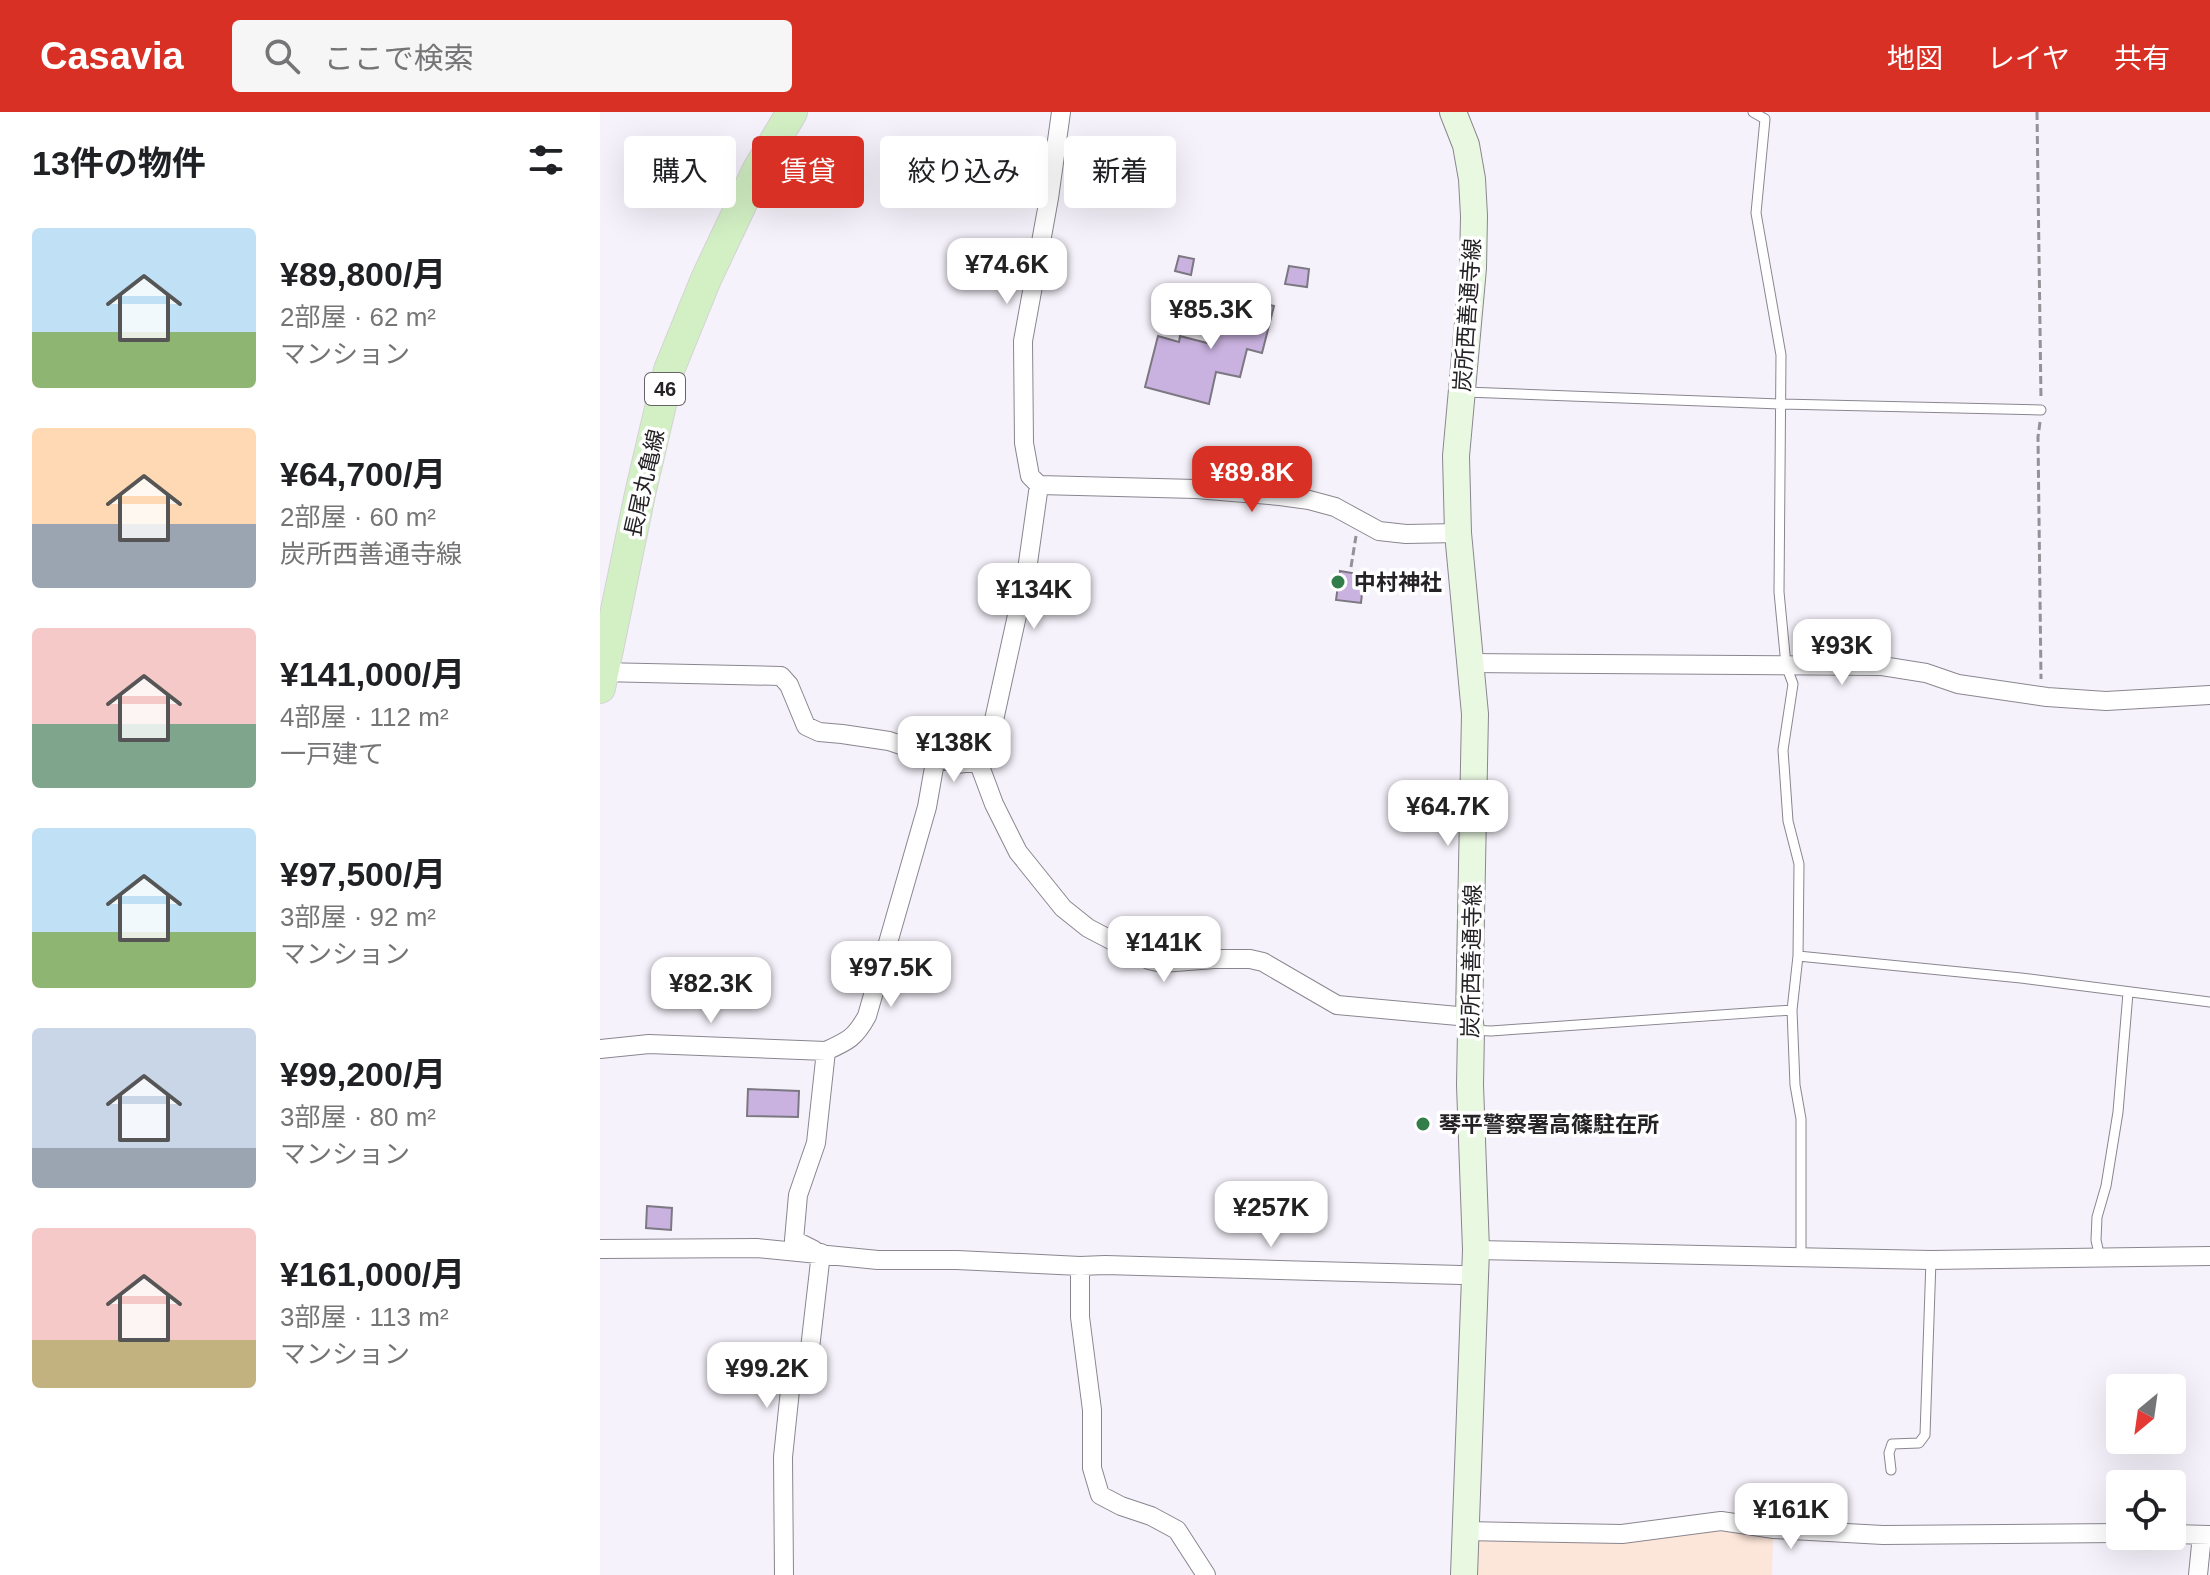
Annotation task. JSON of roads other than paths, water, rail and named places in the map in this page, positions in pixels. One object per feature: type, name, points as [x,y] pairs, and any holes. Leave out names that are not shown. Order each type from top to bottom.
[{"type":"main road","name":"長尾丸亀線","points":[[601,677],[669,370],[757,171],[792,112]]},
{"type":"main road","name":"炭所西善通寺線","points":[[1457,113],[1472,179],[1474,216],[1473,268],[1456,456],[1458,533],[1475,714],[1470,1085],[1476,1250],[1464,1575]]},
{"type":"street","points":[[1061,112],[1023,341],[1024,443],[1030,476],[1039,485],[1196,489],[1280,496],[1335,507],[1379,531],[1458,533]]},
{"type":"street","points":[[1039,485],[1027,570],[994,720],[988,742],[978,761],[994,804],[1018,852],[1063,908],[1088,928],[1149,960],[1162,963],[1250,959],[1263,962],[1337,1005],[1470,1024]]},
{"type":"street","points":[[1470,663],[1882,666],[1926,673],[1958,684],[2047,697],[2106,701],[2210,695]]},
{"type":"street","points":[[601,677],[781,676],[789,685],[806,726],[819,732],[889,741],[957,764],[978,761]]},
{"type":"street","points":[[600,1049],[649,1044],[826,1051],[850,1040],[867,1016],[927,807],[936,756]]},
{"type":"street","points":[[821,1253],[794,1240],[798,1195],[816,1143],[826,1051]]},
{"type":"street","points":[[600,1249],[757,1248],[878,1260],[1461,1275]]},
{"type":"street","points":[[1476,1250],[1931,1260],[2210,1256]]},
{"type":"street","points":[[784,1575],[783,1457],[790,1390],[808,1366],[821,1253]]},
{"type":"street","points":[[1080,1266],[1080,1317],[1092,1410],[1092,1468],[1100,1495],[1177,1530],[1206,1575]]},
{"type":"street","points":[[1465,1531],[1622,1534],[1721,1521],[1774,1529],[1883,1535],[2106,1533]]},
{"type":"street","points":[[2186,1534],[2206,1535],[2198,1575]]},
{"type":"lane","points":[[1753,112],[1765,119],[1756,213],[1781,355],[1779,592],[1786,665],[1793,684],[1783,750],[1788,821],[1799,864],[1798,956],[1792,1010],[1795,1085],[1801,1119],[1801,1257]]},
{"type":"lane","points":[[1462,392],[2041,410]]},
{"type":"lane","points":[[1798,956],[2021,978],[2210,1002]]},
{"type":"lane","points":[[2100,1258],[2096,1240],[2097,1217],[2106,1186],[2118,1112],[2128,993]]},
{"type":"lane","points":[[1470,1024],[1491,1031],[1792,1010]]},
{"type":"lane","points":[[1891,1470],[1889,1453],[1892,1444],[1919,1443],[1925,1435],[1931,1260]]},
{"type":"place","name":"中村神社","points":[[1338,582]]},
{"type":"place","name":"琴平警察署高篠駐在所","points":[[1423,1124]]}]
